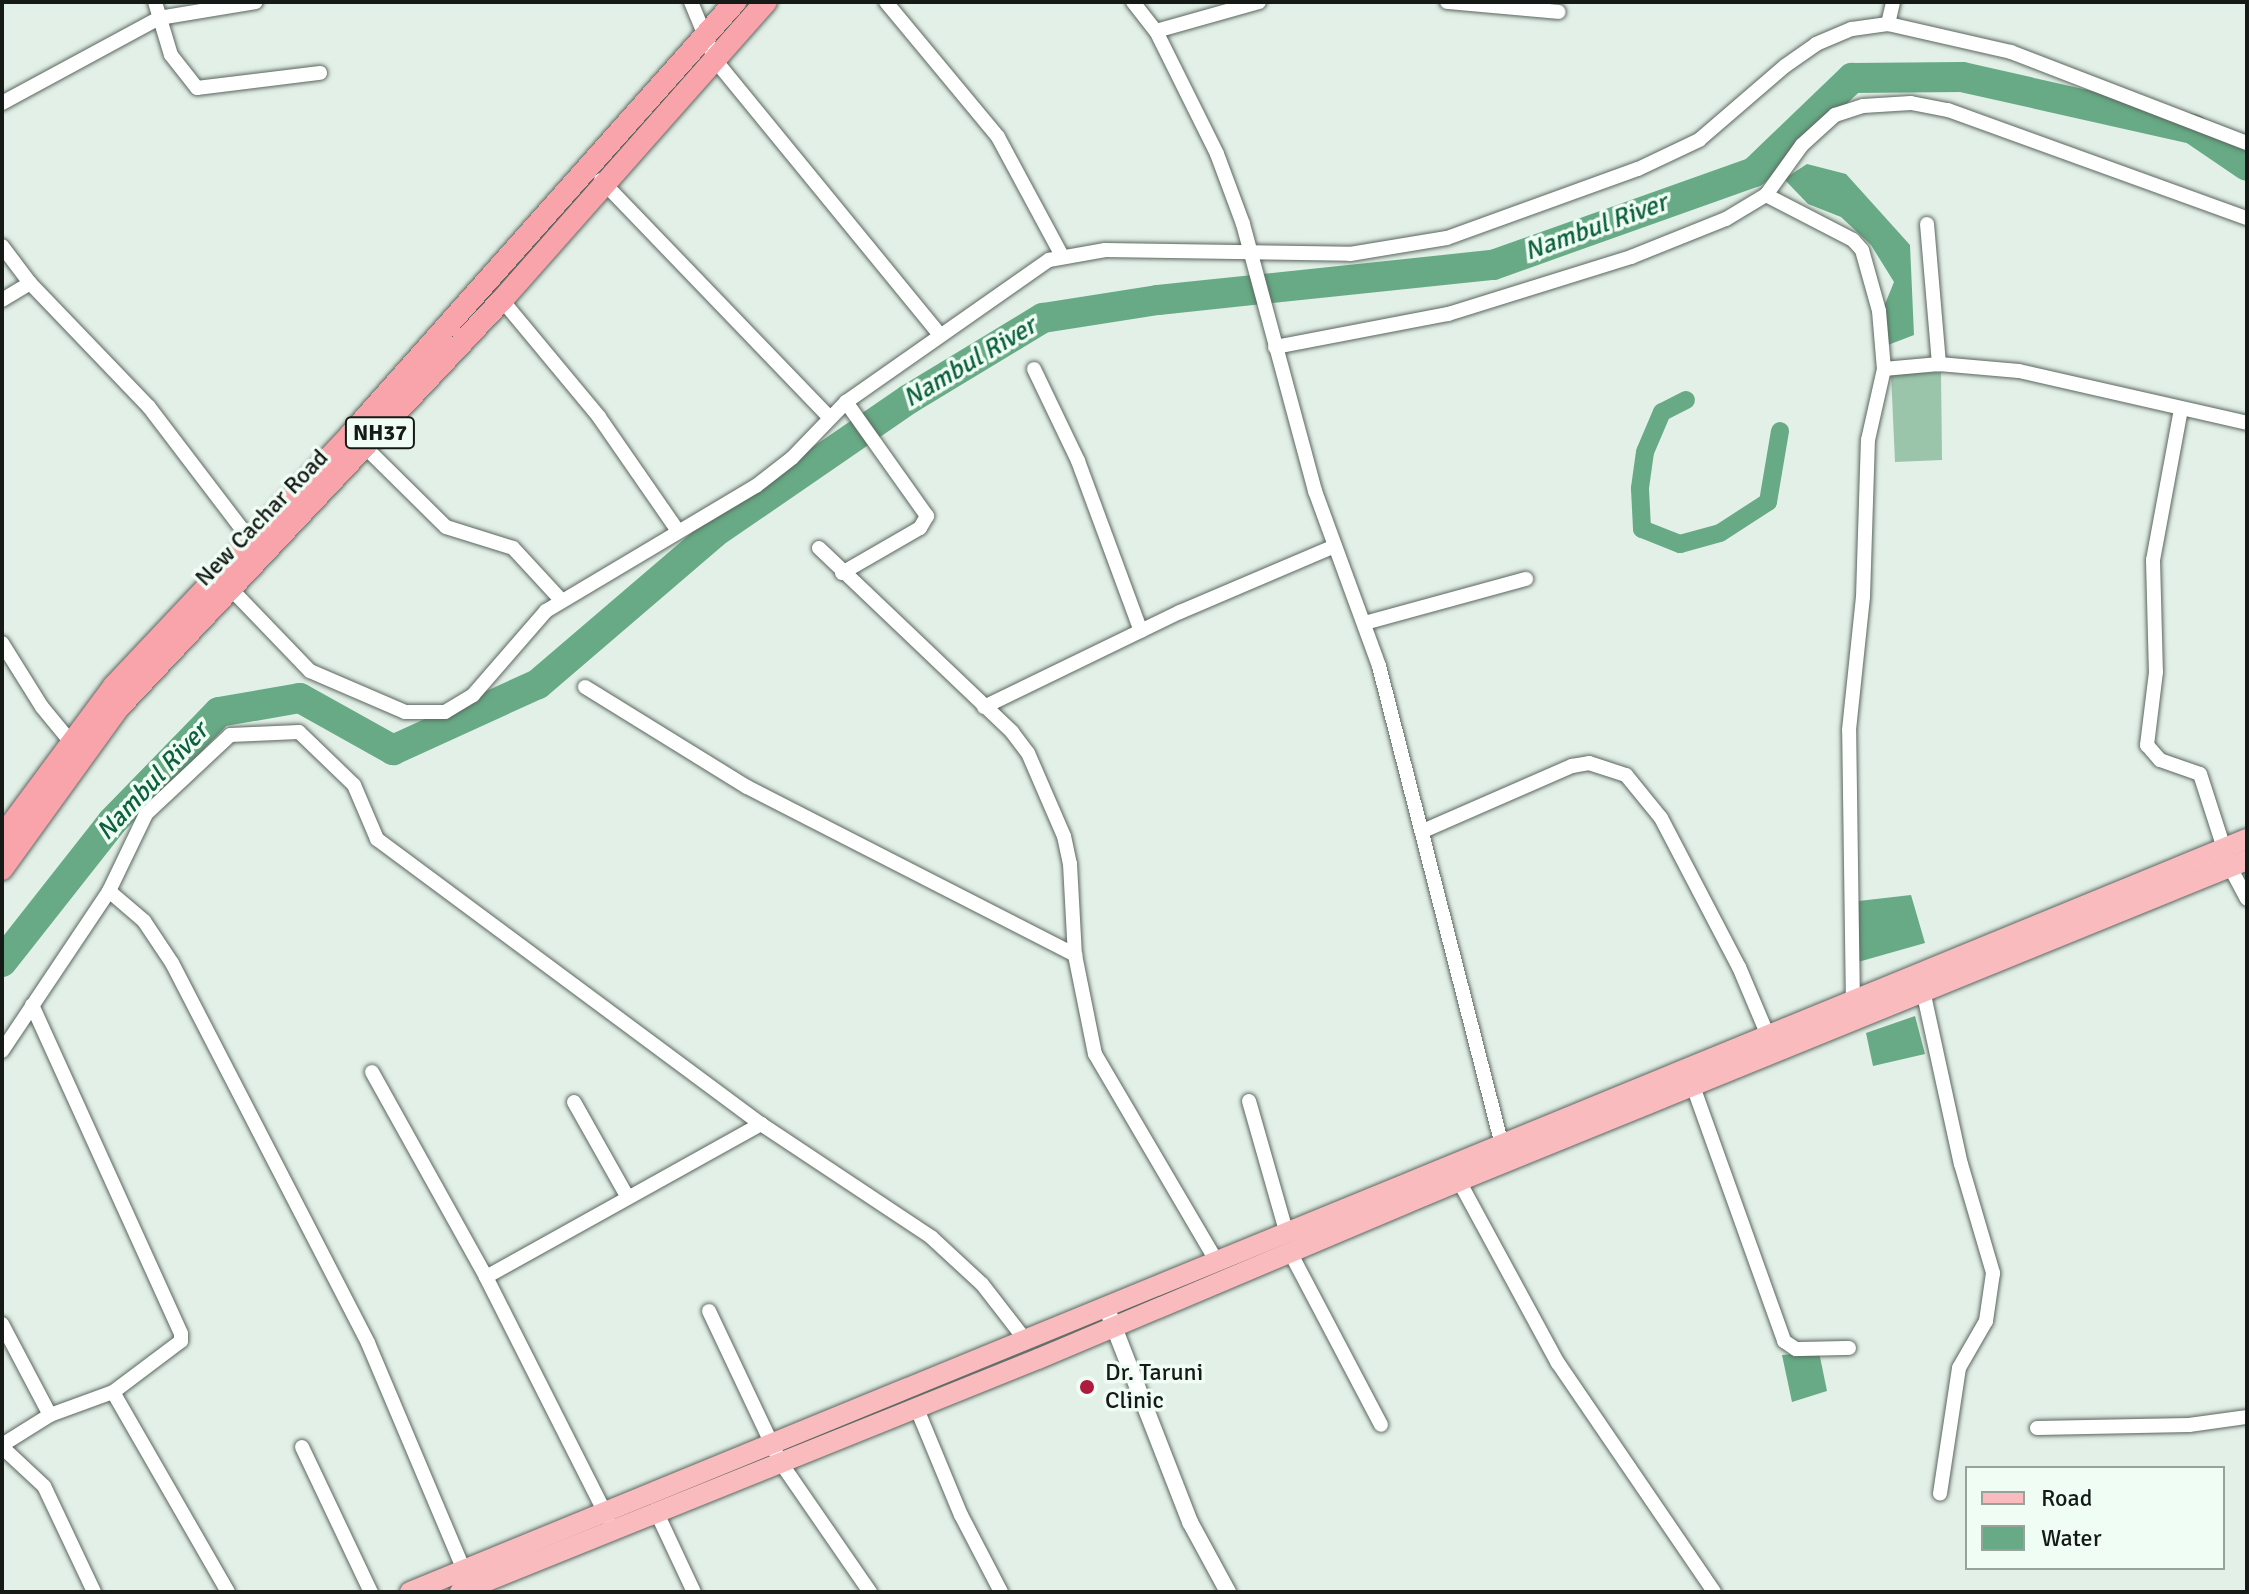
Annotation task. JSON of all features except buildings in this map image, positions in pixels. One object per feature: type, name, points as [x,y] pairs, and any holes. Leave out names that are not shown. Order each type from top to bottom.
[{"type":"highway","name":"New Cachar Road","points":[[2,869],[119,707],[230,588],[255,547],[366,448],[464,325],[502,300],[704,35],[735,2]]},
{"type":"highway","name":"New Cachar Road","points":[[2,837],[70,741],[464,325],[597,176],[715,60],[766,2]]},
{"type":"main road","points":[[410,1592],[467,1586],[609,1521],[777,1455],[917,1409],[1111,1318],[1504,1154],[1769,1038],[1924,995],[2234,859],[2247,839]]},
{"type":"main road","points":[[609,1521],[656,1511],[1027,1342],[1111,1318],[1217,1262],[1289,1244],[1459,1181],[1504,1154],[1694,1089],[1854,1013],[2234,859]]},
{"type":"street","points":[[155,2],[177,66],[197,88],[320,73]]},
{"type":"street","points":[[2,103],[159,18],[256,2]]},
{"type":"street","points":[[691,2],[715,60],[940,335]]},
{"type":"street","points":[[886,2],[998,137],[1062,256]]},
{"type":"street","points":[[1133,2],[1156,31],[1225,172],[1335,546],[1365,623],[1423,831],[1504,1154]]},
{"type":"street","points":[[1156,31],[1259,2]]},
{"type":"street","points":[[1447,2],[1559,12]]},
{"type":"street","points":[[1888,24],[1893,2]]},
{"type":"street","points":[[230,588],[310,671],[418,715],[463,704],[527,627],[561,600],[756,486],[792,458],[828,416],[849,406],[1008,285],[1062,256],[1105,250],[1350,254],[1406,247],[1531,209],[1699,140],[1816,44],[1852,29],[1888,24],[2011,52],[2247,143]]},
{"type":"street","points":[[1275,346],[1448,314],[1631,257],[1726,219],[1766,195],[1802,145],[1835,115],[1863,106],[1911,103],[1948,110],[2247,218]]},
{"type":"street","points":[[597,176],[828,416]]},
{"type":"street","points":[[1766,195],[1853,240],[1862,250],[1879,311],[1884,369],[1868,440],[1863,597],[1849,730],[1854,1013]]},
{"type":"street","points":[[1927,224],[1939,364]]},
{"type":"street","points":[[2,246],[30,283],[149,407],[255,547]]},
{"type":"street","points":[[2,300],[30,283]]},
{"type":"street","points":[[502,300],[599,417],[678,531]]},
{"type":"street","points":[[1884,369],[1939,364],[2034,374],[2247,423]]},
{"type":"street","points":[[1034,369],[1078,461],[1141,631]]},
{"type":"street","points":[[842,573],[926,522],[926,509],[849,406]]},
{"type":"street","points":[[2181,409],[2153,560],[2156,672],[2147,745],[2160,760],[2200,774],[2247,899]]},
{"type":"street","points":[[366,448],[446,527],[513,548],[561,600]]},
{"type":"street","points":[[984,707],[1141,631],[1335,546]]},
{"type":"street","points":[[819,548],[1028,753],[1064,836],[1075,955],[1087,1028],[1104,1075],[1217,1262]]},
{"type":"street","points":[[1365,623],[1526,579]]},
{"type":"street","points":[[2,643],[42,707],[70,741]]},
{"type":"street","points":[[585,687],[747,787],[1075,955]]},
{"type":"street","points":[[2,1051],[109,891],[146,814],[230,735],[299,732],[354,785],[377,839],[761,1124],[952,1254],[1027,1342]]},
{"type":"street","points":[[1423,831],[1572,766],[1589,763],[1626,775],[1661,818],[1739,967],[1769,1038]]},
{"type":"street","points":[[109,891],[144,921],[172,963],[368,1343],[467,1586]]},
{"type":"street","points":[[1924,995],[1961,1164],[1993,1273],[1986,1321],[1959,1368],[1940,1494]]},
{"type":"street","points":[[32,1005],[181,1334],[181,1341],[113,1392],[50,1415],[2,1446],[44,1486],[94,1592]]},
{"type":"street","points":[[372,1072],[486,1277],[609,1521]]},
{"type":"street","points":[[1694,1089],[1784,1341],[1805,1350],[1849,1348]]},
{"type":"street","points":[[1249,1101],[1289,1244],[1381,1425]]},
{"type":"street","points":[[574,1102],[627,1196]]},
{"type":"street","points":[[486,1277],[761,1124]]},
{"type":"street","points":[[1459,1181],[1558,1363],[1714,1592]]},
{"type":"street","points":[[709,1311],[777,1455],[870,1592]]},
{"type":"street","points":[[1111,1318],[1190,1522],[1228,1592]]},
{"type":"street","points":[[2,1324],[50,1415]]},
{"type":"street","points":[[113,1392],[228,1592]]},
{"type":"street","points":[[917,1409],[961,1515],[1001,1592]]},
{"type":"street","points":[[2037,1428],[2189,1425],[2247,1417]]},
{"type":"street","points":[[302,1447],[371,1592]]},
{"type":"street","points":[[656,1511],[694,1592]]},
{"type":"shaded area","points":[[1941,372],[1942,460],[1895,462],[1891,374]]},
{"type":"water","points":[[1807,164],[1846,174],[1910,245],[1914,335],[1888,345],[1883,309],[1894,282],[1871,245],[1841,217],[1808,204],[1784,179]]},
{"type":"water","points":[[1911,895],[1925,943],[1858,962],[1850,902]]},
{"type":"water","points":[[1915,1016],[1925,1054],[1873,1066],[1866,1033]]},
{"type":"water","points":[[1819,1352],[1827,1391],[1792,1402],[1782,1355]]},
{"type":"waterway","name":"Nambul River","points":[[2,962],[112,822],[219,712],[300,698],[393,750],[538,684],[714,533],[909,399],[1043,318],[1158,300],[1493,265],[1754,172],[1852,78],[1962,77],[2193,129],[2247,166]]},
{"type":"waterway","points":[[1686,400],[1662,412],[1645,452],[1640,489],[1642,529],[1680,544],[1720,533],[1768,502],[1780,431]]},
{"type":"place","name":"Dr. Taruni Clinic","points":[[1087,1387]]}]
